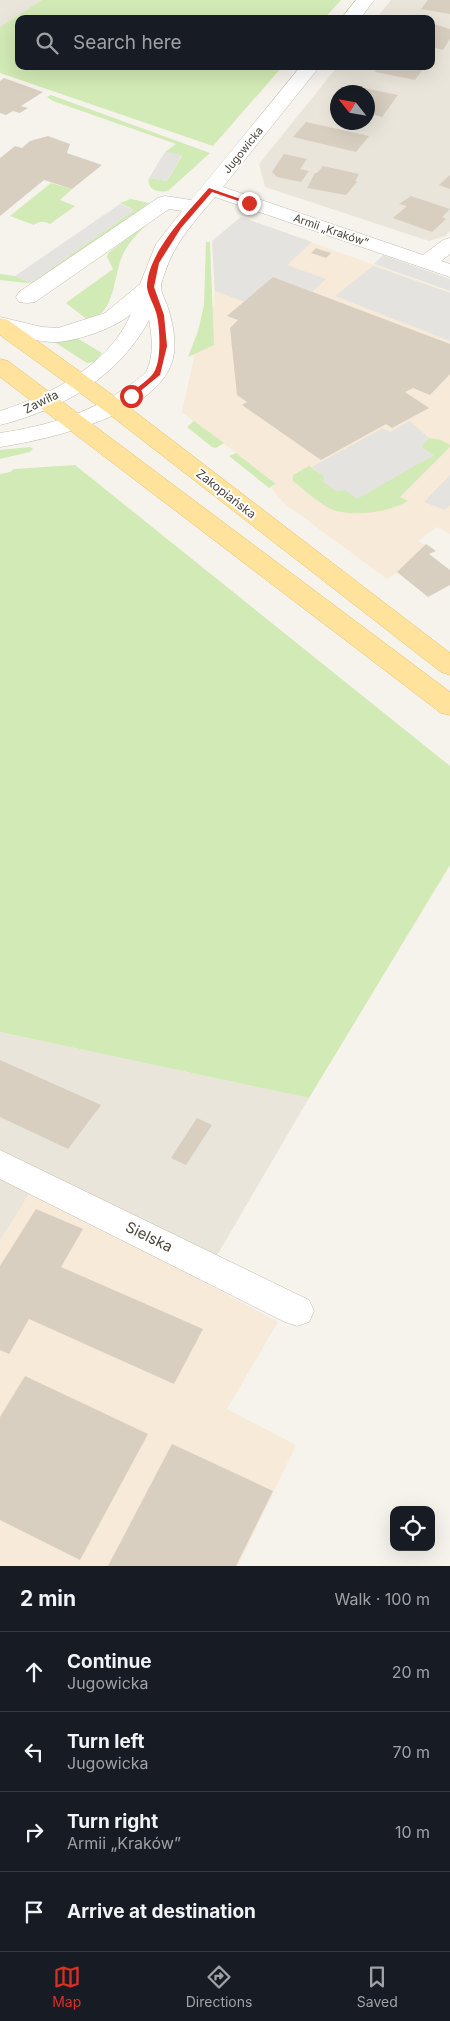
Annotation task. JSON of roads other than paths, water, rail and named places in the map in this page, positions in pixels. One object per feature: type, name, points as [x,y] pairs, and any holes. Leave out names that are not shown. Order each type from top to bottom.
[{"type":"main road","name":"Zakopiańska","points":[[0,324],[81,382],[450,666]]},
{"type":"main road","points":[[0,366],[450,706]]},
{"type":"street","points":[[353,15],[365,0]]},
{"type":"street","name":"Jugowicka","points":[[81,382],[111,360],[128,340],[141,316],[156,263],[166,244],[308,70]]},
{"type":"street","name":"Armii „Kraków”","points":[[211,189],[450,271]]},
{"type":"street","points":[[27,297],[164,202],[195,207]]},
{"type":"street","points":[[426,263],[450,244]]},
{"type":"street","points":[[0,324],[42,334],[58,335],[113,318],[150,287],[160,315],[163,346],[156,375],[131,396],[75,423]]},
{"type":"street","name":"Zawiła","points":[[0,418],[19,413],[81,382]]},
{"type":"street","name":"Zawiła","points":[[0,440],[23,437],[75,423]]},
{"type":"street","name":"Sielska","points":[[0,1164],[297,1311]]}]
